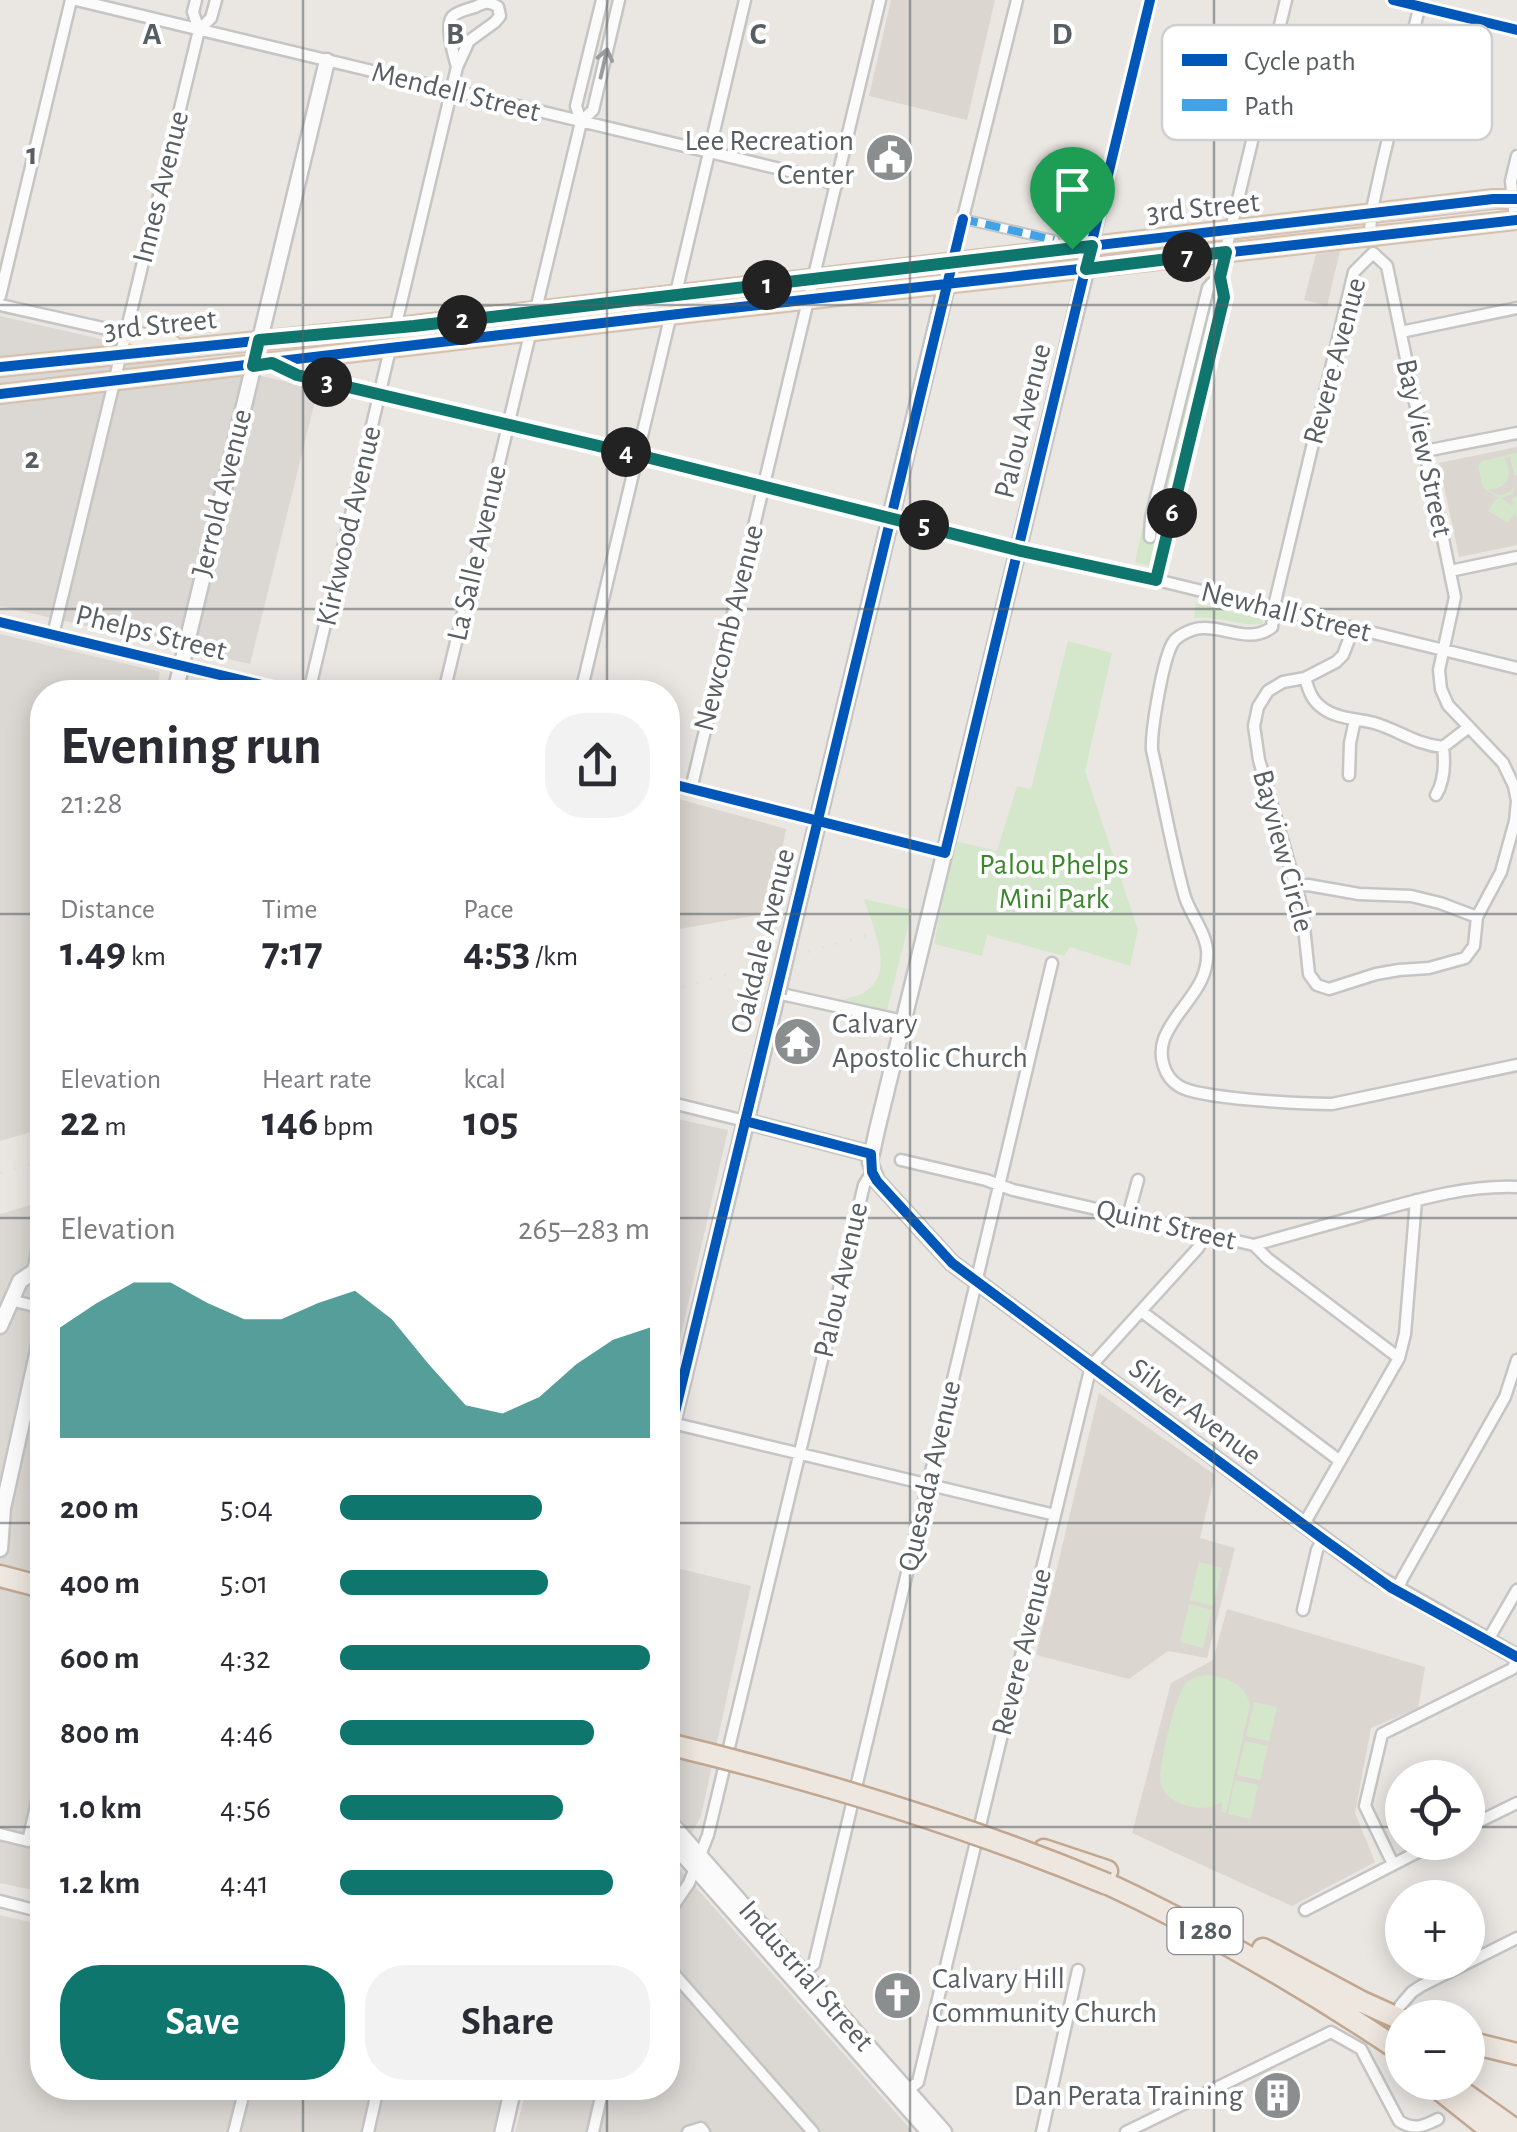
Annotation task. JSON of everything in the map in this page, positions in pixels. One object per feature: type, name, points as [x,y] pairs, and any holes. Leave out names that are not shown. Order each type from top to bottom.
[{"type":"highway","points":[[0,1577],[30,1586]]},
{"type":"highway","name":"I 280","points":[[680,1744],[763,1761],[858,1788],[1080,1871],[1201,1929],[1318,1996],[1385,2041]]},
{"type":"highway","name":"I 280","points":[[680,1745],[900,1808],[1107,1884],[1277,1981],[1385,2052]]},
{"type":"highway","points":[[986,1834],[1126,1878],[1385,2011]]},
{"type":"highway","points":[[1107,1884],[1147,1896],[1358,2007],[1385,2014]]},
{"type":"highway","points":[[1485,2048],[1517,2056]]},
{"type":"highway","points":[[1453,2100],[1493,2132]]},
{"type":"highway","points":[[1473,2100],[1517,2131]]},
{"type":"main road","name":"3rd Street","points":[[0,367],[396,327],[1515,199]]},
{"type":"main road","name":"3rd Street","points":[[0,394],[1226,252],[1371,245],[1516,220]]},
{"type":"main road","name":"Oakdale Avenue","points":[[680,1382],[952,262]]},
{"type":"main road","points":[[126,334],[188,348]]},
{"type":"main road","points":[[262,364],[297,375]]},
{"type":"main road","points":[[502,2132],[510,2100]]},
{"type":"street","name":"Mendell Street","points":[[73,0],[822,179],[836,186]]},
{"type":"street","points":[[0,296],[73,0]]},
{"type":"street","name":"Innes Avenue","points":[[53,635],[198,30],[193,12],[196,0]]},
{"type":"street","name":"Innes Avenue","points":[[198,30],[211,18],[216,0]]},
{"type":"street","name":"La Salle Avenue","points":[[447,680],[581,122],[576,106],[602,0]]},
{"type":"street","name":"La Salle Avenue","points":[[581,122],[593,110],[619,0]]},
{"type":"street","points":[[585,680],[745,0]]},
{"type":"street","name":"Newcomb Avenue","points":[[691,789],[880,0]]},
{"type":"street","name":"Oakdale Avenue","points":[[952,262],[1017,0]]},
{"type":"street","name":"Palou Avenue","points":[[680,1897],[708,1834],[862,1189],[872,1172],[871,1154],[1150,0]]},
{"type":"street","points":[[1280,25],[1286,0]]},
{"type":"street","points":[[1393,0],[1420,3],[1517,30]]},
{"type":"street","name":"Kirkwood Avenue","points":[[312,680],[457,67],[469,41],[500,16],[498,7],[492,3],[484,3],[450,20],[448,28],[457,67]]},
{"type":"street","name":"Jerrold Avenue","points":[[178,680],[262,364],[259,340],[326,61]]},
{"type":"street","points":[[1156,580],[1224,297],[1220,281],[1252,140]]},
{"type":"street","name":"Revere Avenue","points":[[1274,609],[1354,272],[1371,245],[1371,214],[1388,140]]},
{"type":"street","points":[[1516,220],[1511,181],[1517,156]]},
{"type":"street","points":[[963,219],[1054,240]]},
{"type":"street","name":"Bay View Street","points":[[1371,245],[1387,266],[1456,597],[1444,648]]},
{"type":"street","points":[[1150,537],[1151,518],[1208,288],[1220,281]]},
{"type":"street","points":[[0,304],[126,334]]},
{"type":"street","points":[[1400,332],[1517,308]]},
{"type":"street","name":"Newhall Street","points":[[297,375],[1517,668]]},
{"type":"street","points":[[1425,452],[1517,434]]},
{"type":"street","points":[[1450,570],[1517,557]]},
{"type":"street","points":[[1274,609],[1272,627],[1264,634],[1201,628],[1175,640],[1154,717],[1152,750],[1184,895],[1207,954],[1200,986],[1163,1040],[1162,1055],[1170,1079],[1190,1092],[1332,1104],[1517,1064]]},
{"type":"street","name":"Phelps Street","points":[[0,622],[240,680]]},
{"type":"street","name":"Bayview Circle","points":[[1353,629],[1343,655],[1336,662],[1268,691],[1258,707],[1254,726],[1259,760],[1297,886],[1310,974],[1317,984],[1329,989],[1376,974],[1430,968],[1466,958],[1474,946],[1478,916],[1501,872],[1515,821],[1514,786],[1503,762],[1448,705],[1441,689],[1444,648]]},
{"type":"street","points":[[1305,678],[1312,699],[1326,711],[1372,722],[1428,745],[1443,746],[1468,727]]},
{"type":"street","points":[[1349,776],[1355,720]]},
{"type":"street","points":[[1436,795],[1444,771],[1443,746]]},
{"type":"street","points":[[680,786],[946,853]]},
{"type":"street","points":[[1297,886],[1411,896],[1478,916]]},
{"type":"street","name":"Quesada Avenue","points":[[799,1977],[814,1964],[1052,964]]},
{"type":"street","points":[[777,993],[903,1021]]},
{"type":"street","points":[[680,1105],[871,1154]]},
{"type":"street","name":"Quint Street","points":[[901,1160],[1254,1246],[1399,1358]]},
{"type":"street","name":"Silver Avenue","points":[[872,1172],[882,1188],[952,1263],[1323,1539],[1398,1591],[1517,1658]]},
{"type":"street","points":[[1128,1216],[1138,1180]]},
{"type":"street","points":[[1254,1246],[1416,1200],[1454,1192],[1517,1187]]},
{"type":"street","points":[[1304,1524],[1399,1358],[1405,1334],[1416,1200]]},
{"type":"street","name":"Revere Avenue","points":[[903,2094],[918,2082],[986,1834],[1092,1366],[1206,1236]]},
{"type":"street","points":[[0,1326],[9,1292],[30,1276]]},
{"type":"street","points":[[1141,1311],[1340,1461]]},
{"type":"street","points":[[1398,1591],[1505,1397],[1517,1360]]},
{"type":"street","points":[[0,1549],[3,1508],[30,1386]]},
{"type":"street","points":[[680,1424],[1056,1515]]},
{"type":"street","points":[[1303,1610],[1323,1539]]},
{"type":"street","points":[[1488,1640],[1517,1590]]},
{"type":"street","points":[[1394,1864],[1365,1806],[1382,1734],[1512,1669],[1517,1658]]},
{"type":"street","points":[[680,1745],[853,1790],[986,1834]]},
{"type":"street","points":[[1485,1819],[1517,1803]]},
{"type":"street","points":[[0,1834],[28,1841],[30,1832]]},
{"type":"street","name":"Industrial Street","points":[[680,1837],[698,1863],[903,2094],[944,2132]]},
{"type":"street","name":"Industrial Street","points":[[680,1848],[698,1863]]},
{"type":"street","points":[[1305,1910],[1402,1860]]},
{"type":"street","points":[[0,1901],[30,1909]]},
{"type":"street","points":[[1409,2000],[1421,1986],[1517,1938]]},
{"type":"street","points":[[1042,2132],[1078,1970]]},
{"type":"street","points":[[680,1980],[814,2132]]},
{"type":"street","points":[[1126,2132],[1327,2033],[1361,2050],[1393,2114],[1406,2126],[1422,2126],[1438,2118]]},
{"type":"street","name":"Industrial Street","points":[[903,2094],[929,2132]]},
{"type":"street","points":[[234,2132],[242,2100]]},
{"type":"street","points":[[368,2132],[375,2100]]},
{"type":"street","points":[[593,2132],[600,2100]]},
{"type":"street","points":[[688,2132],[701,2128],[704,2132]]},
{"type":"shaded area","points":[[891,0],[995,0],[967,120],[869,96]]},
{"type":"shaded area","points":[[1340,251],[1327,306],[1304,300],[1316,254]]},
{"type":"shaded area","points":[[0,316],[318,389],[250,664],[0,606]]},
{"type":"shaded area","points":[[1517,447],[1517,545],[1459,557],[1439,463]]},
{"type":"shaded area","points":[[0,634],[160,672],[158,680],[30,680],[30,1132],[0,1141]]},
{"type":"shaded area","points":[[680,799],[786,829],[770,913],[680,929]]},
{"type":"shaded area","points":[[680,1120],[728,1130],[680,1339]]},
{"type":"shaded area","points":[[30,1205],[30,1889],[0,1883],[0,1214]]},
{"type":"shaded area","points":[[1099,1393],[1215,1475],[1200,1538],[1235,1548],[1207,1658],[1168,1651],[1129,1679],[1036,1655]]},
{"type":"shaded area","points":[[680,1569],[751,1586],[701,1816],[680,1855]]},
{"type":"shaded area","points":[[1227,1609],[1425,1667],[1418,1708],[1371,1728],[1355,1813],[1375,1862],[1292,1906],[1132,1833],[1171,1683],[1213,1660]]},
{"type":"shaded area","points":[[680,1870],[913,2132],[515,2132],[524,2100],[680,2100]]},
{"type":"shaded area","points":[[0,1915],[30,1922],[30,2100],[501,2100],[493,2132],[0,2132]]},
{"type":"green space","points":[[1213,288],[1220,290],[1220,294],[1154,567],[1135,562],[1145,515],[1156,518]]},
{"type":"green space","points":[[1517,453],[1517,475],[1510,457],[1504,458],[1509,470],[1507,480],[1488,490],[1505,494],[1517,480],[1512,494],[1501,498],[1513,506],[1512,497],[1517,496],[1517,521],[1515,513],[1508,523],[1488,511],[1499,498],[1483,488],[1478,466],[1482,461]]},
{"type":"green space","points":[[1196,603],[1262,619],[1263,624],[1194,618]]},
{"type":"green space","name":"Palou Phelps Mini Park","points":[[1068,641],[1112,653],[1085,771],[1138,930],[1130,966],[1070,947],[1064,956],[987,935],[982,956],[934,944],[955,841],[997,851],[1017,786],[1031,789]]},
{"type":"green space","points":[[864,899],[912,910],[887,1010],[843,1000],[866,991],[879,972],[879,948]]},
{"type":"green space","points":[[1199,1562],[1222,1568],[1213,1606],[1190,1600]]},
{"type":"green space","points":[[1189,1604],[1212,1610],[1203,1648],[1180,1642]]},
{"type":"green space","points":[[1208,1675],[1235,1683],[1250,1705],[1226,1813],[1221,1812],[1222,1802],[1200,1808],[1177,1802],[1161,1784],[1165,1748],[1182,1690],[1191,1679]]},
{"type":"green space","points":[[1254,1702],[1277,1707],[1269,1741],[1246,1736]]},
{"type":"green space","points":[[1245,1741],[1268,1746],[1260,1780],[1237,1775]]},
{"type":"green space","points":[[1235,1780],[1258,1785],[1251,1819],[1228,1814]]},
{"type":"tram line","points":[[0,374],[322,343],[659,300],[1517,205]]},
{"type":"railway","points":[[680,988],[867,935]]},
{"type":"railway","points":[[0,1173],[30,1164]]},
{"type":"marked path","points":[[963,219],[1054,240]]},
{"type":"cycle path","points":[[680,786],[945,853],[1150,0]]},
{"type":"cycle path","points":[[1393,0],[1517,30]]},
{"type":"cycle path","points":[[0,367],[414,325],[1517,199]]},
{"type":"cycle path","points":[[680,1391],[963,219]]},
{"type":"cycle path","points":[[0,394],[1517,220]]},
{"type":"cycle path","points":[[0,622],[241,680]]},
{"type":"cycle path","points":[[745,1121],[871,1154],[877,1181],[952,1263],[1390,1587],[1517,1657]]},
{"type":"place","name":"Lee Recreation Center","points":[[889,158]]},
{"type":"place","name":"Calvary Apostolic Church","points":[[797,1041]]},
{"type":"place","name":"Calvary Hill Community Church","points":[[897,1996]]},
{"type":"place","name":"Dan Perata Training","points":[[1278,2096]]},
{"type":"route","points":[[1092,246],[1086,269],[1226,252],[1220,277],[1224,297],[1156,580],[1017,550],[297,375],[272,363],[253,366],[259,340],[414,326],[1072,249],[1092,246]]}]
